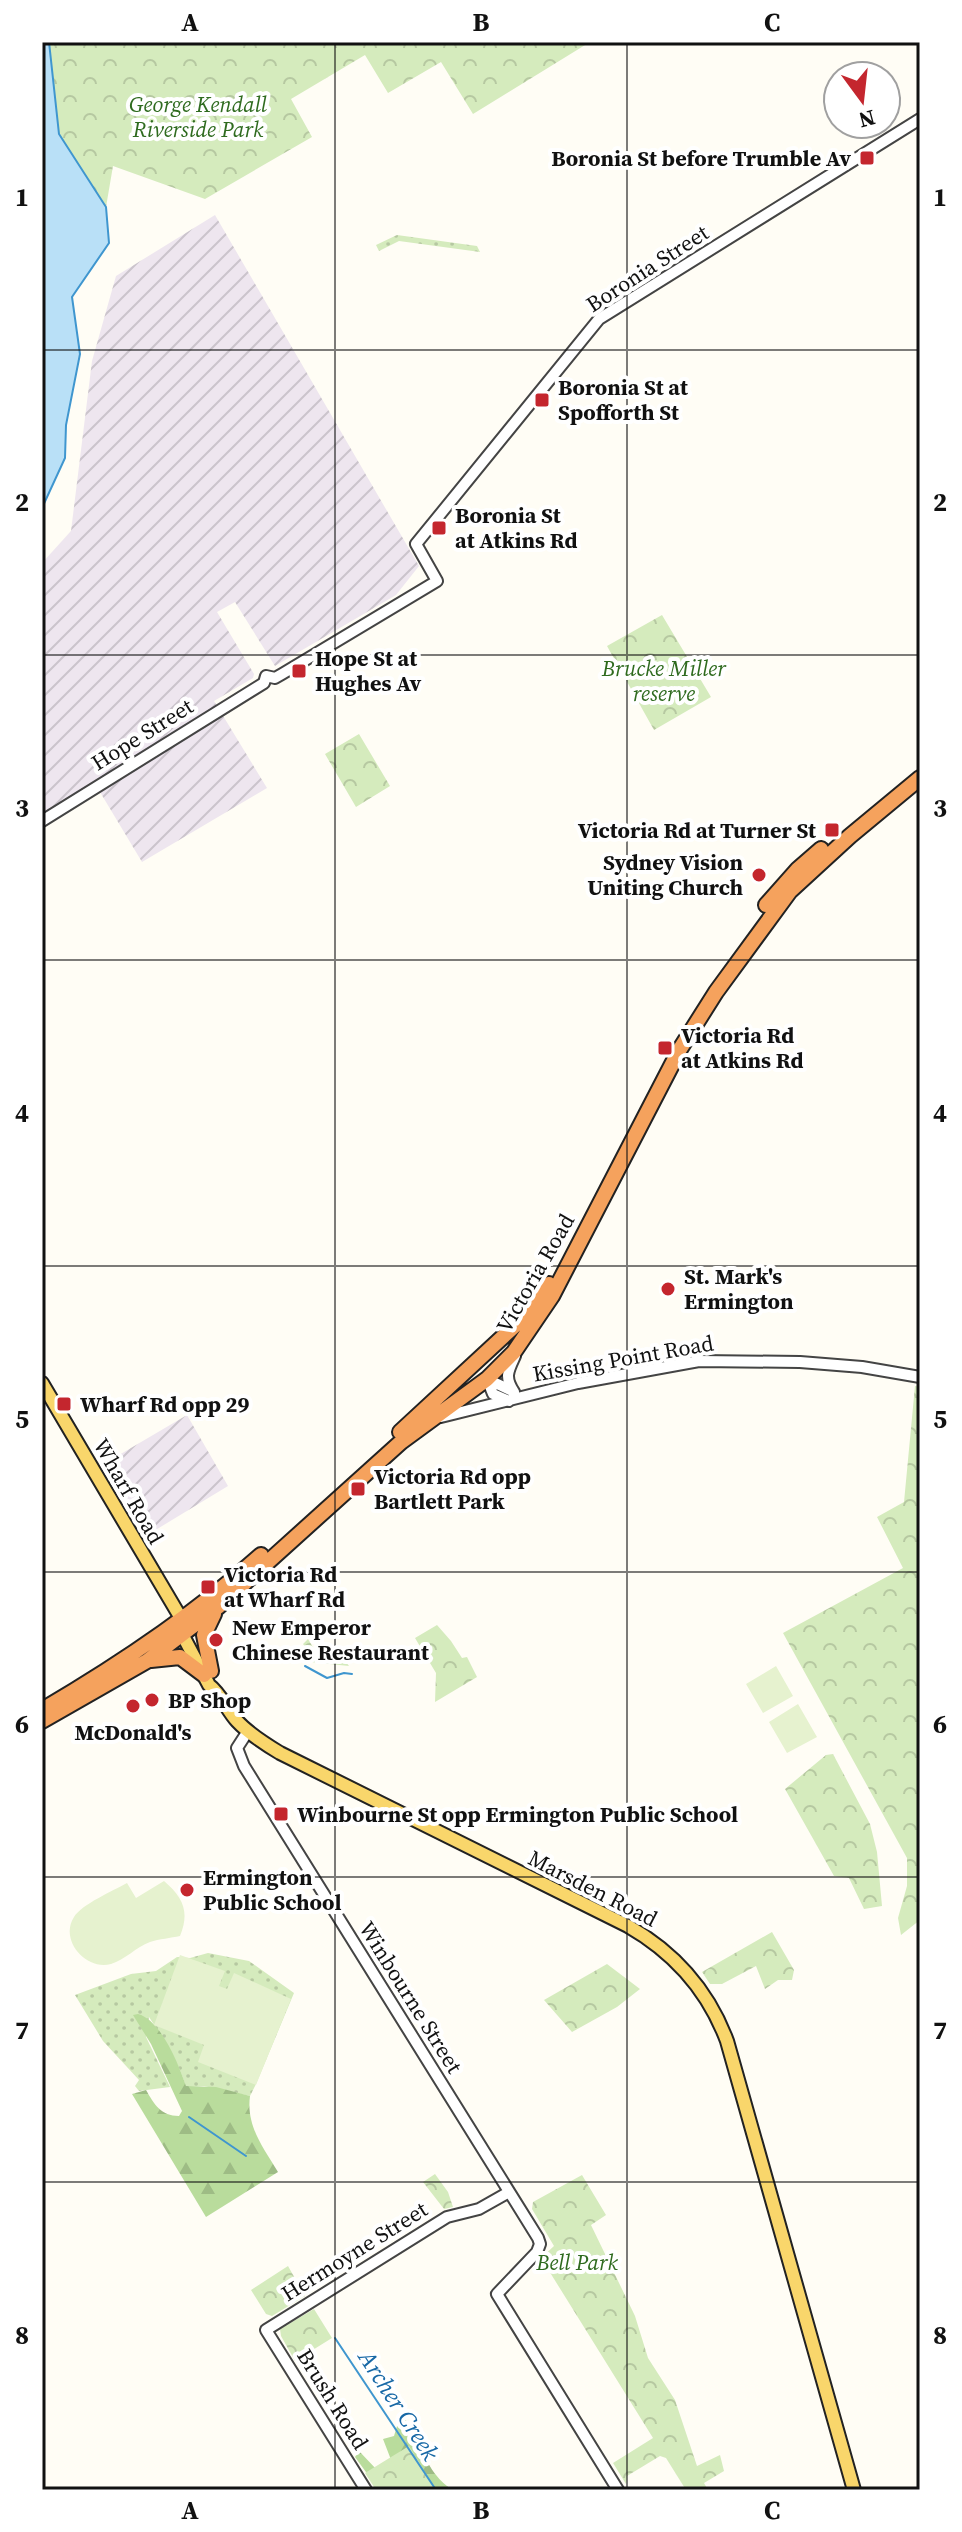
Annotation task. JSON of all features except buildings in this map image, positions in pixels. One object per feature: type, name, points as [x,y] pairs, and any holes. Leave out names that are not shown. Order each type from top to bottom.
[{"type":"highway","name":"Victoria Road","points":[[42,1721],[147,1661],[521,1320],[548,1287],[691,1019],[761,912],[798,869],[920,767]]},
{"type":"highway","name":"Victoria Road","points":[[42,1710],[218,1607],[401,1442],[487,1379],[522,1343],[552,1296],[680,1049],[716,992],[790,891],[920,778]]},
{"type":"highway","points":[[408,1424],[470,1382],[487,1379],[489,1367],[535,1309],[548,1287]]},
{"type":"highway","points":[[207,1673],[204,1635],[218,1607]]},
{"type":"highway","points":[[147,1661],[167,1656],[180,1657],[207,1673]]},
{"type":"main road","name":"Wharf Road","points":[[42,1383],[184,1627]]},
{"type":"main road","name":"Marsden Road","points":[[184,1627],[207,1673],[216,1681],[216,1690],[229,1711],[248,1731],[280,1753],[628,1926],[661,1947],[695,1980],[710,2002],[727,2041],[854,2490]]},
{"type":"street","name":"Boronia Street","points":[[275,678],[437,581],[416,544],[599,319],[920,119]]},
{"type":"street","name":"Hope Street","points":[[42,821],[264,683],[272,686],[275,678]]},
{"type":"street","points":[[516,1396],[507,1373],[522,1343]]},
{"type":"street","name":"Kissing Point Road","points":[[431,1419],[516,1396],[699,1361],[800,1362],[862,1367],[920,1377]]},
{"type":"street","points":[[487,1379],[516,1396]]},
{"type":"street","name":"Winbourne Street","points":[[248,1731],[237,1748],[239,1759],[517,2202],[540,2244],[537,2252],[497,2294],[618,2490]]},
{"type":"street","name":"Hermoyne Street","points":[[266,2330],[447,2217],[488,2206],[509,2192]]},
{"type":"street","name":"Brush Road","points":[[266,2330],[366,2490]]},
{"type":"shaded area","points":[[215,215],[419,566],[396,595],[275,666],[235,602],[217,612],[254,674],[253,678],[214,701],[267,788],[142,862],[94,782],[42,813],[42,563],[71,531],[92,361],[116,276]]},
{"type":"shaded area","points":[[187,1415],[228,1486],[144,1537],[102,1465]]},
{"type":"green space","name":"George Kendall Riverside Park","points":[[49,42],[590,42],[473,114],[441,62],[388,93],[365,55],[291,99],[312,137],[205,199],[113,166],[106,207],[59,134]]},
{"type":"green space","points":[[397,235],[477,246],[480,252],[399,241],[379,251],[376,245]]},
{"type":"green space","name":"Brucke Miller reserve","points":[[662,615],[711,697],[654,730],[607,646]]},
{"type":"green space","points":[[359,734],[390,786],[356,807],[325,754]]},
{"type":"green space","points":[[915,1386],[920,1387],[920,1920],[901,1935],[898,1918],[907,1886],[907,1858],[783,1633],[903,1568],[877,1517],[904,1502]]},
{"type":"green space","points":[[437,1625],[462,1658],[467,1657],[477,1677],[435,1702],[436,1673],[415,1638]]},
{"type":"green space","points":[[308,1639],[314,1649],[308,1652],[311,1659],[333,1660],[346,1654],[349,1666],[301,1661],[298,1657],[307,1649],[303,1644]]},
{"type":"green space","points":[[776,1666],[793,1696],[763,1713],[746,1684]]},
{"type":"green space","points":[[798,1704],[817,1737],[787,1753],[769,1722]]},
{"type":"green space","points":[[833,1754],[870,1824],[877,1852],[882,1906],[864,1909],[849,1878],[834,1876],[785,1789],[826,1755]]},
{"type":"green space","points":[[164,1881],[183,1906],[180,1936],[150,1942],[111,1964],[93,1963],[78,1952],[70,1935],[70,1926],[84,1907],[127,1883],[136,1898]]},
{"type":"green space","points":[[772,1932],[794,1970],[792,1980],[778,1980],[765,1989],[756,1966],[722,1984],[710,1984],[702,1972]]},
{"type":"green space","points":[[208,1953],[249,1961],[294,1993],[250,2096],[204,2086],[186,2087],[175,2059],[149,2017],[146,2037],[170,2087],[139,2091],[135,2086],[139,2080],[103,2041],[75,1995],[131,1974],[156,1971],[177,1957],[190,1958]]},
{"type":"green space","points":[[180,1955],[225,1971],[219,1986],[227,1989],[234,1973],[291,1999],[256,2085],[198,2062],[204,2045],[154,2025]]},
{"type":"green space","points":[[607,1964],[640,1989],[617,2007],[572,2032],[544,2000]]},
{"type":"green space","points":[[138,2014],[161,2034],[186,2086],[216,2087],[250,2096],[253,2127],[278,2172],[206,2217],[132,2094],[146,2090],[163,2111],[179,2116],[182,2111],[151,2044],[133,2015]]},
{"type":"green space","points":[[435,2174],[448,2192],[453,2207],[444,2209],[423,2182]]},
{"type":"green space","name":"Bell Park","points":[[582,2175],[606,2215],[591,2225],[635,2316],[648,2358],[675,2400],[697,2466],[720,2455],[724,2471],[704,2483],[708,2490],[686,2490],[666,2458],[660,2456],[627,2476],[626,2484],[613,2463],[653,2438],[541,2258],[554,2246],[532,2209],[533,2202]]},
{"type":"green space","points":[[288,2266],[305,2296],[272,2316],[266,2314],[251,2290]]},
{"type":"green space","points":[[314,2309],[332,2338],[295,2361],[280,2329]]},
{"type":"green space","points":[[401,2413],[429,2465],[453,2490],[379,2490],[355,2457],[359,2451],[378,2471],[393,2465],[383,2439],[394,2436]]},
{"type":"green space","points":[[409,2446],[436,2490],[376,2490],[365,2473]]},
{"type":"water","points":[[42,42],[49,42],[59,134],[106,207],[109,243],[72,297],[80,354],[66,425],[65,458],[42,508]]},
{"type":"waterway","points":[[305,1666],[327,1678],[352,1674]]},
{"type":"waterway","name":"Archer Creek","points":[[189,2117],[246,2156]]},
{"type":"waterway","name":"Archer Creek","points":[[335,2338],[436,2490]]},
{"type":"place","name":"Boronia St before Trumble Av","points":[[867,158]]},
{"type":"place","name":"Boronia St at Spofforth St","points":[[542,400]]},
{"type":"place","name":"Boronia St at Atkins Rd","points":[[439,528]]},
{"type":"place","name":"Hope St at Hughes Av","points":[[299,671]]},
{"type":"place","name":"Victoria Rd at Turner St","points":[[832,830]]},
{"type":"place","name":"Sydney Vision Uniting Church","points":[[759,875]]},
{"type":"place","name":"Victoria Rd at Atkins Rd","points":[[665,1048]]},
{"type":"place","name":"St. Mark's Ermington","points":[[668,1289]]},
{"type":"place","name":"Wharf Rd opp 29","points":[[64,1404]]},
{"type":"place","name":"Victoria Rd opp Bartlett Park","points":[[358,1489]]},
{"type":"place","name":"Victoria Rd at Wharf Rd","points":[[208,1587]]},
{"type":"place","name":"New Emperor Chinese Restaurant","points":[[216,1640]]},
{"type":"place","name":"BP Shop","points":[[152,1700]]},
{"type":"place","name":"McDonald's","points":[[133,1706]]},
{"type":"place","name":"Winbourne St opp Ermington Public School","points":[[281,1814]]},
{"type":"place","name":"Ermington Public School","points":[[187,1890]]}]
